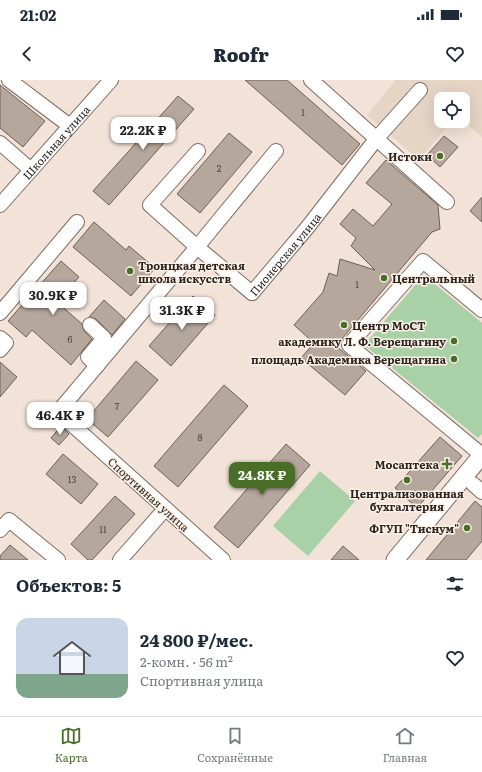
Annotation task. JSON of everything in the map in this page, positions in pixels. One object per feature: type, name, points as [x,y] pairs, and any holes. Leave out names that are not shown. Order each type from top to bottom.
[{"type":"main road","points":[[395,560],[482,455]]},
{"type":"street","points":[[9,80],[70,126]]},
{"type":"street","name":"Школьная улица","points":[[0,205],[111,80]]},
{"type":"street","points":[[311,80],[447,202]]},
{"type":"street","name":"Пионерская улица","points":[[198,151],[150,205],[252,293],[307,228],[377,138],[420,90]]},
{"type":"street","points":[[0,143],[31,170]]},
{"type":"street","points":[[90,326],[104,338],[88,357],[97,366],[276,151]]},
{"type":"street","points":[[0,313],[77,222]]},
{"type":"street","points":[[482,310],[423,261],[349,345],[482,455]]},
{"type":"street","points":[[250,279],[252,293]]},
{"type":"street","points":[[0,338],[6,343],[0,350]]},
{"type":"street","name":"Спортивная улица","points":[[97,366],[58,412],[223,560]]},
{"type":"street","points":[[120,560],[165,509]]},
{"type":"street","points":[[0,530],[9,520],[58,560]]},
{"type":"shaded area","points":[[396,80],[482,80],[482,137],[470,127],[470,92],[434,92],[434,128],[446,128],[419,160],[367,115]]},
{"type":"green space","points":[[424,275],[482,323],[482,434],[478,438],[364,345]]},
{"type":"green space","points":[[320,471],[355,501],[308,556],[273,526]]},
{"type":"building","points":[[245,80],[287,80],[360,144],[342,165]]},
{"type":"building","points":[[0,85],[45,121],[23,147],[0,128]]},
{"type":"building","points":[[178,96],[194,109],[109,205],[93,191]]},
{"type":"building","points":[[229,133],[252,152],[200,213],[177,194]]},
{"type":"building","points":[[444,136],[458,147],[440,167],[427,155]]},
{"type":"building","points":[[386,160],[438,205],[440,229],[432,232],[336,346],[366,371],[345,395],[301,358],[314,343],[294,325],[323,292],[329,273],[337,276],[340,259],[375,270],[351,246],[356,238],[340,224],[353,209],[373,226],[392,204],[366,183]]},
{"type":"building","points":[[482,197],[482,222],[470,211]]},
{"type":"building","points":[[94,222],[126,250],[129,246],[155,268],[131,296],[73,247]]},
{"type":"building","points":[[61,261],[79,277],[57,302],[82,324],[84,331],[92,339],[71,365],[32,330],[26,337],[8,321]]},
{"type":"building","points":[[193,296],[215,315],[171,366],[149,346]]},
{"type":"building","points":[[104,300],[125,319],[112,335],[96,319],[89,317]]},
{"type":"building","points":[[136,361],[158,380],[108,437],[87,419]]},
{"type":"building","points":[[0,362],[17,377],[0,397]]},
{"type":"building","points":[[224,385],[248,406],[178,487],[154,466]]},
{"type":"building","points":[[61,426],[69,434],[59,445],[51,438]]},
{"type":"building","points":[[440,437],[462,456],[417,508],[395,488]]},
{"type":"building","points":[[286,444],[310,465],[238,548],[214,527]]},
{"type":"building","points":[[63,454],[98,484],[81,504],[46,474]]},
{"type":"building","points":[[115,496],[135,514],[92,560],[88,560],[71,544]]},
{"type":"building","name":"ФГУП \"Тиснум\"","points":[[475,501],[482,507],[482,541],[466,560],[426,560]]},
{"type":"building","points":[[10,545],[28,560],[0,560],[0,556]]},
{"type":"building","points":[[343,546],[359,560],[331,560]]},
{"type":"place","name":"Истоки","points":[[440,156]]},
{"type":"place","name":"Троицкая детская школа искусств","points":[[130,271]]},
{"type":"place","name":"Центральный","points":[[384,278]]},
{"type":"place","name":"Центр МоСТ","points":[[344,325]]},
{"type":"place","name":"академику Л. Ф. Верещагину","points":[[454,341]]},
{"type":"place","name":"площадь Академика Верещагина","points":[[454,359]]},
{"type":"place","name":"Мосаптека","points":[[447,464]]},
{"type":"place","name":"Централизованная бухгалтерия","points":[[407,480]]},
{"type":"place","name":"ФГУП \"Тиснум\"","points":[[467,528]]}]
